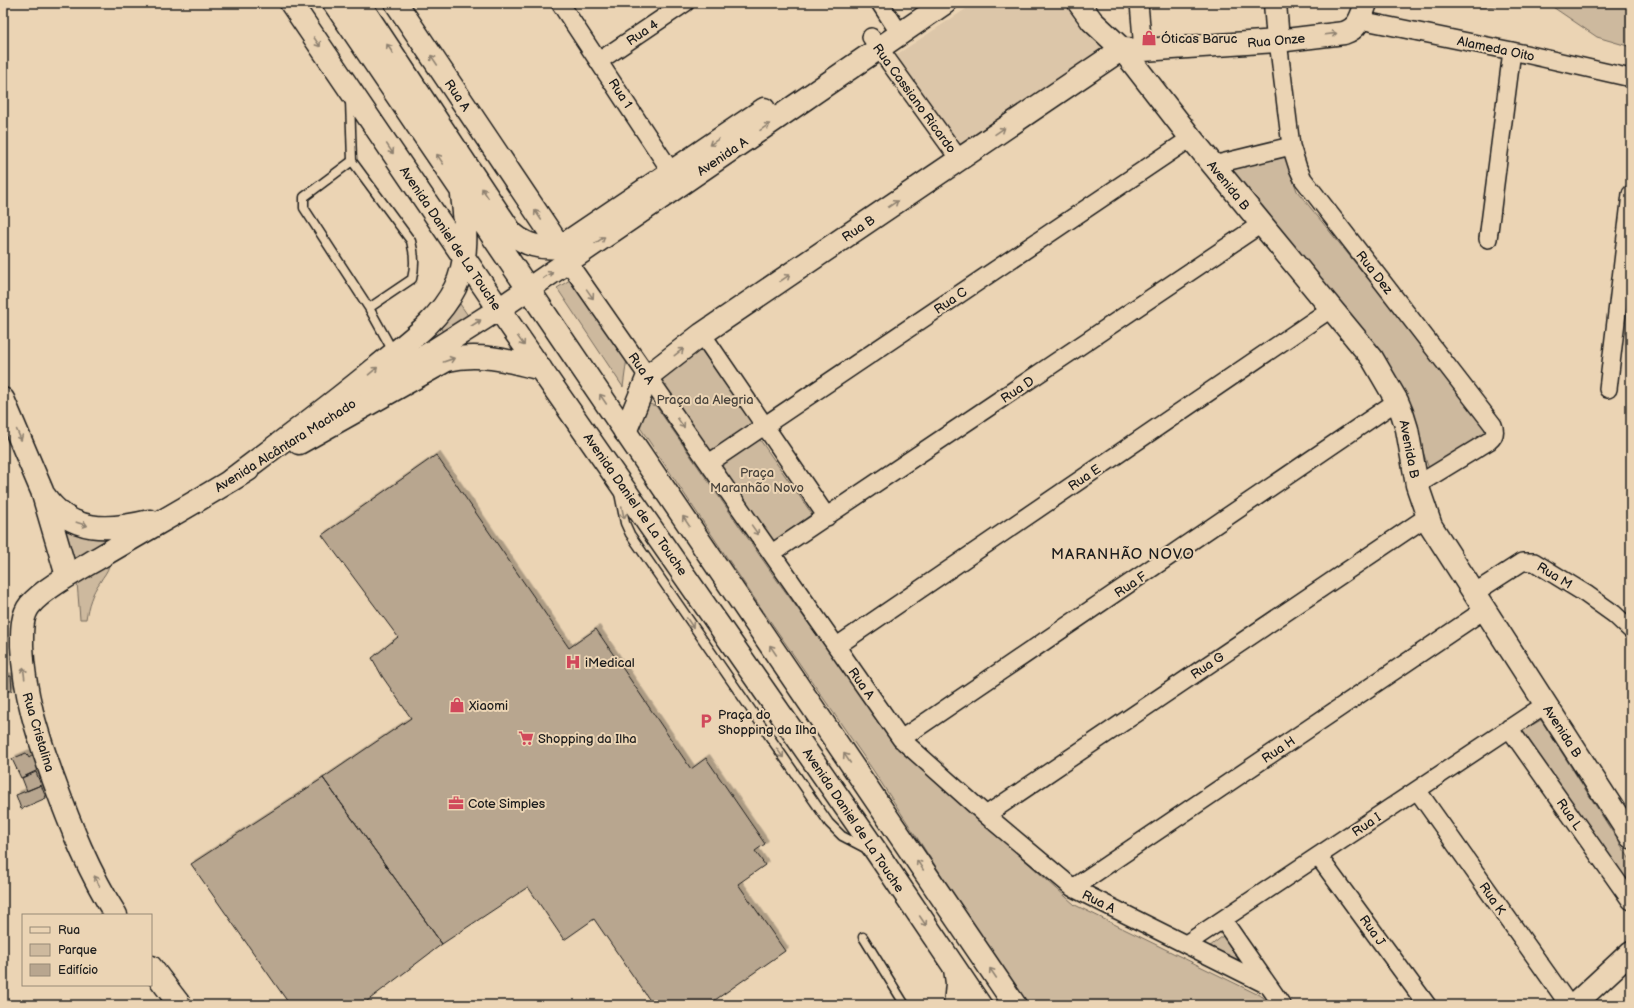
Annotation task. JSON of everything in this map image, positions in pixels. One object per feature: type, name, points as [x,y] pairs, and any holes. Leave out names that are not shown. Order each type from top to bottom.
[{"type":"main road","points":[[334,3],[1015,1005]]},
{"type":"main road","points":[[359,3],[506,225],[515,235],[528,244],[564,254]]},
{"type":"main road","name":"Rua A","points":[[396,3],[564,254]]},
{"type":"main road","name":"Avenida A","points":[[896,28],[921,3]]},
{"type":"main road","name":"Avenida A","points":[[499,309],[528,289],[564,254],[896,28],[945,3]]},
{"type":"main road","name":"Avenida B","points":[[1079,3],[1092,21],[1132,50]]},
{"type":"main road","name":"Avenida B","points":[[1094,3],[1132,50],[1190,138],[1372,358],[1397,401],[1407,430],[1417,485],[1431,526],[1631,837]]},
{"type":"main road","name":"Rua Dez","points":[[1275,3],[1278,41]]},
{"type":"main road","name":"Avenida Daniel de La Touche","points":[[294,5],[349,89],[499,309],[878,854],[980,1005]]},
{"type":"main road","name":"Rua Onze","points":[[1132,50],[1278,41],[1344,33],[1350,30],[1363,12]]},
{"type":"main road","name":"Rua B","points":[[625,432],[648,376],[702,334],[959,159],[1132,50]]},
{"type":"main road","points":[[231,480],[346,393],[416,336],[440,311],[460,277],[464,257],[465,222],[462,192]]},
{"type":"main road","points":[[506,225],[528,289]]},
{"type":"main road","name":"Avenida Alcântara Machado","points":[[67,576],[231,480],[499,309]]},
{"type":"main road","points":[[231,480],[447,360],[465,357],[487,358],[506,360],[541,369]]},
{"type":"main road","points":[[3,400],[42,492],[67,576]]},
{"type":"main road","points":[[42,492],[55,509],[66,517],[91,527],[119,527],[155,520],[177,512]]},
{"type":"main road","name":"Rua Cristalina","points":[[67,576],[34,601],[25,613],[22,631],[25,681],[36,729],[64,810],[95,876],[115,914]]},
{"type":"main road","points":[[1574,1005],[1631,952]]},
{"type":"main road","points":[[152,968],[180,1005]]},
{"type":"main road","points":[[955,969],[957,983],[955,1005]]},
{"type":"street","name":"Rua 1","points":[[560,3],[676,178]]},
{"type":"street","name":"Rua 4","points":[[599,61],[685,3]]},
{"type":"street","points":[[880,3],[896,28]]},
{"type":"street","points":[[1132,50],[1139,3]]},
{"type":"street","name":"Alameda Oito","points":[[1363,12],[1512,51],[1631,78]]},
{"type":"street","name":"Rua Dez","points":[[1278,41],[1291,146],[1303,179],[1493,425],[1495,430],[1494,436],[1489,441],[1417,485]]},
{"type":"street","name":"Rua Cassiano Ricardo","points":[[875,42],[959,159]]},
{"type":"street","points":[[1488,239],[1512,51]]},
{"type":"street","name":"Rua C","points":[[709,463],[1190,138]]},
{"type":"street","points":[[1213,165],[1291,146]]},
{"type":"street","points":[[1608,389],[1631,194]]},
{"type":"street","name":"Rua D","points":[[772,553],[1261,224]]},
{"type":"street","name":"Rua A","points":[[564,254],[902,739],[986,815],[1072,888],[1269,986]]},
{"type":"street","name":"Rua E","points":[[837,646],[1332,308]]},
{"type":"street","points":[[702,334],[827,517]]},
{"type":"street","name":"Rua F","points":[[902,739],[1397,401]]},
{"type":"street","name":"Rua G","points":[[986,815],[1428,516]]},
{"type":"street","name":"Rua M","points":[[1479,601],[1522,562],[1534,562],[1586,594],[1614,614],[1631,630]]},
{"type":"street","name":"Rua H","points":[[1072,888],[1479,601]]},
{"type":"street","name":"Rua I","points":[[1186,944],[1546,704]]},
{"type":"street","name":"Rua L","points":[[1509,728],[1631,901]]},
{"type":"street","name":"Rua K","points":[[1417,790],[1568,1005]]},
{"type":"street","name":"Rua J","points":[[1318,856],[1427,1005]]},
{"type":"street","name":"Rua A","points":[[1223,920],[1282,1005]]},
{"type":"lane","points":[[349,89],[352,161],[411,241],[413,248],[414,272],[412,279],[369,308]]},
{"type":"lane","points":[[352,161],[304,197],[304,208],[369,308],[394,353]]},
{"type":"lane","points":[[863,937],[905,1005]]},
{"type":"shaded area","points":[[975,3],[1067,3],[1104,49],[960,147],[896,55]]},
{"type":"green space","points":[[1449,3],[1508,3],[1478,7]]},
{"type":"green space","points":[[1547,3],[1631,3],[1631,47],[1597,37]]},
{"type":"green space","points":[[1284,154],[1297,191],[1493,433],[1429,469],[1398,379],[1228,168]]},
{"type":"green space","points":[[573,278],[627,358],[623,387],[557,288]]},
{"type":"green space","points":[[460,304],[471,320],[444,335],[441,328]]},
{"type":"green space","name":"Praça da Alegria","points":[[698,345],[752,423],[711,452],[657,374]]},
{"type":"green space","points":[[649,404],[656,406],[774,576],[899,748],[1075,905],[1263,997],[1269,1005],[1026,1005],[873,770],[750,592],[639,426],[639,416],[645,405]]},
{"type":"green space","name":"Praça Maranhão Novo","points":[[758,437],[812,514],[771,543],[717,466]]},
{"type":"green space","points":[[65,527],[91,537],[111,538],[74,565],[63,528]]},
{"type":"green space","points":[[109,565],[107,572],[97,586],[89,604],[86,619],[80,619],[77,582]]},
{"type":"green space","points":[[1541,720],[1631,861],[1631,888],[1520,732]]},
{"type":"green space","points":[[1223,936],[1240,962],[1209,947]]},
{"type":"building","name":"Shopping da Ilha","points":[[436,455],[569,648],[596,629],[691,769],[706,758],[765,844],[755,851],[765,865],[738,884],[785,951],[708,1005],[653,1005],[594,919],[564,940],[528,887],[442,944],[323,778],[411,718],[382,676],[372,658],[398,637],[322,535]]},
{"type":"building","points":[[11,676],[12,691],[3,691],[3,677]]},
{"type":"building","points":[[26,753],[29,758],[33,755],[38,770],[21,778],[12,759]]},
{"type":"building","points":[[36,772],[41,785],[27,791],[22,778]]},
{"type":"building","points":[[323,778],[442,944],[362,1005],[290,1005],[191,864]]},
{"type":"building","points":[[41,785],[46,798],[21,809],[16,795]]},
{"type":"place","name":"Óticas Baruc","points":[[1149,38]]},
{"type":"place","name":"iMedical","points":[[573,662]]},
{"type":"place","name":"Xiaomi","points":[[457,705]]},
{"type":"place","name":"Praça do Shopping da Ilha","points":[[706,721]]},
{"type":"place","name":"Shopping da Ilha","points":[[526,738]]},
{"type":"place","name":"Cote Simples","points":[[456,803]]},
{"type":"district","name":"MARANHÃO NOVO","points":[[1123,554]]}]
